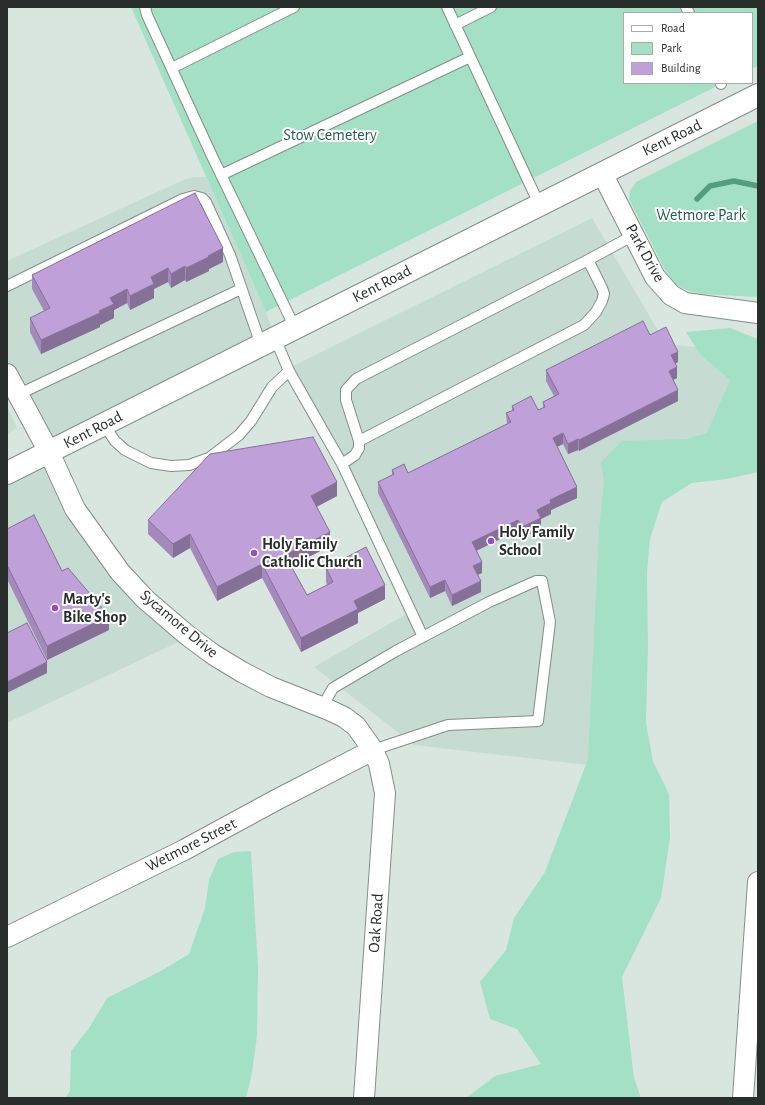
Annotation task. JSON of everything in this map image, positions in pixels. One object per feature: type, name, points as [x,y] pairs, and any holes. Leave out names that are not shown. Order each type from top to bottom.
[{"type":"main road","name":"Kent Road","points":[[7,473],[758,95]]},
{"type":"street","name":"Park Drive","points":[[602,173],[654,277],[671,295],[685,303],[699,306],[729,308],[758,313]]},
{"type":"street","name":"Sycamore Drive","points":[[7,374],[49,452],[75,509],[120,572],[159,611],[214,655],[270,687],[344,717],[356,726],[373,750]]},
{"type":"street","name":"Wetmore Street","points":[[7,937],[184,850],[373,750]]},
{"type":"street","name":"Oak Road","points":[[364,1098],[385,793],[379,764],[373,750]]},
{"type":"street","points":[[743,1098],[758,882]]},
{"type":"lane","points":[[145,7],[147,15],[221,175],[295,328]]},
{"type":"lane","points":[[172,68],[294,7]]},
{"type":"lane","points":[[447,7],[539,204]]},
{"type":"lane","points":[[455,25],[491,7]]},
{"type":"lane","points":[[221,175],[470,56]]},
{"type":"lane","points":[[7,286],[183,198],[194,196],[202,198],[206,202],[230,255],[241,289],[268,341],[289,371],[342,464],[423,637]]},
{"type":"lane","points":[[342,464],[355,455],[359,448],[360,441],[346,400],[346,390],[356,379],[634,235]]},
{"type":"lane","points":[[360,441],[584,325],[596,312],[604,294],[588,260]]},
{"type":"lane","points":[[17,395],[241,289]]},
{"type":"lane","points":[[104,425],[114,441],[125,450],[151,463],[171,466],[189,465],[209,458],[239,436],[251,421],[272,387],[289,371]]},
{"type":"lane","points":[[322,707],[333,688],[396,651],[488,602],[536,581],[542,581],[550,622],[538,721],[448,725],[373,750]]},
{"type":"shaded area","points":[[194,177],[206,177],[266,312],[275,338],[49,453],[75,509],[189,637],[7,723],[7,473],[49,452],[7,374],[7,261],[181,181]]},
{"type":"shaded area","name":"Holy Family School","points":[[592,218],[666,344],[756,353],[755,460],[615,469],[588,765],[414,745],[314,667],[408,613],[291,367]]},
{"type":"shaded area","points":[[7,406],[17,428],[7,434]]},
{"type":"green space","name":"Stow Cemetery","points":[[131,7],[758,7],[758,66],[753,68],[753,12],[623,12],[623,84],[721,84],[266,312]]},
{"type":"green space","name":"Wetmore Park","points":[[758,121],[758,297],[702,294],[689,291],[676,285],[666,272],[629,199],[630,191],[636,182]]},
{"type":"green space","points":[[730,328],[758,339],[758,472],[727,479],[692,483],[662,502],[650,539],[647,572],[648,646],[646,723],[653,761],[669,794],[670,838],[661,898],[622,977],[634,1078],[641,1098],[466,1098],[495,1076],[541,1064],[517,1029],[490,1019],[480,982],[506,950],[514,918],[545,872],[588,759],[599,530],[604,482],[601,462],[622,441],[687,439],[707,433],[730,380],[700,354],[686,332]]},
{"type":"green space","points":[[251,851],[258,967],[257,1036],[252,1073],[246,1098],[65,1098],[70,1091],[71,1051],[89,1028],[107,998],[159,972],[189,954],[205,908],[209,880],[218,859],[234,852]]},
{"type":"building","points":[[195,193],[223,248],[208,256],[209,257],[186,268],[185,266],[171,274],[168,268],[151,277],[154,284],[130,296],[127,289],[110,298],[114,304],[99,311],[100,313],[41,340],[30,318],[50,308],[32,275]]},
{"type":"building","points":[[643,321],[650,335],[666,327],[678,352],[671,355],[677,367],[669,371],[678,390],[579,440],[578,439],[568,444],[563,433],[553,438],[577,487],[550,500],[551,503],[537,510],[541,518],[522,527],[518,520],[472,542],[482,562],[473,566],[481,581],[452,595],[445,580],[430,587],[378,482],[394,474],[392,470],[404,464],[408,473],[511,422],[506,413],[514,410],[512,406],[531,396],[538,410],[545,407],[543,402],[559,394],[546,370]]},
{"type":"building","name":"Holy Family Catholic Church","points":[[313,437],[337,482],[311,496],[330,532],[285,555],[307,595],[333,582],[326,568],[366,547],[385,585],[354,601],[358,609],[301,638],[262,564],[217,587],[190,534],[173,544],[148,520],[210,454]]},
{"type":"building","name":"Marty's Bike Shop","points":[[34,515],[62,571],[68,568],[109,616],[47,646],[7,565],[7,529]]},
{"type":"building","points":[[27,623],[47,662],[7,682],[7,633]]},
{"type":"waterway","points":[[697,199],[710,186],[734,181],[758,186]]},
{"type":"place","name":"Holy Family School","points":[[491,541]]},
{"type":"place","name":"Holy Family Catholic Church","points":[[254,553]]},
{"type":"place","name":"Marty's Bike Shop","points":[[55,608]]}]
